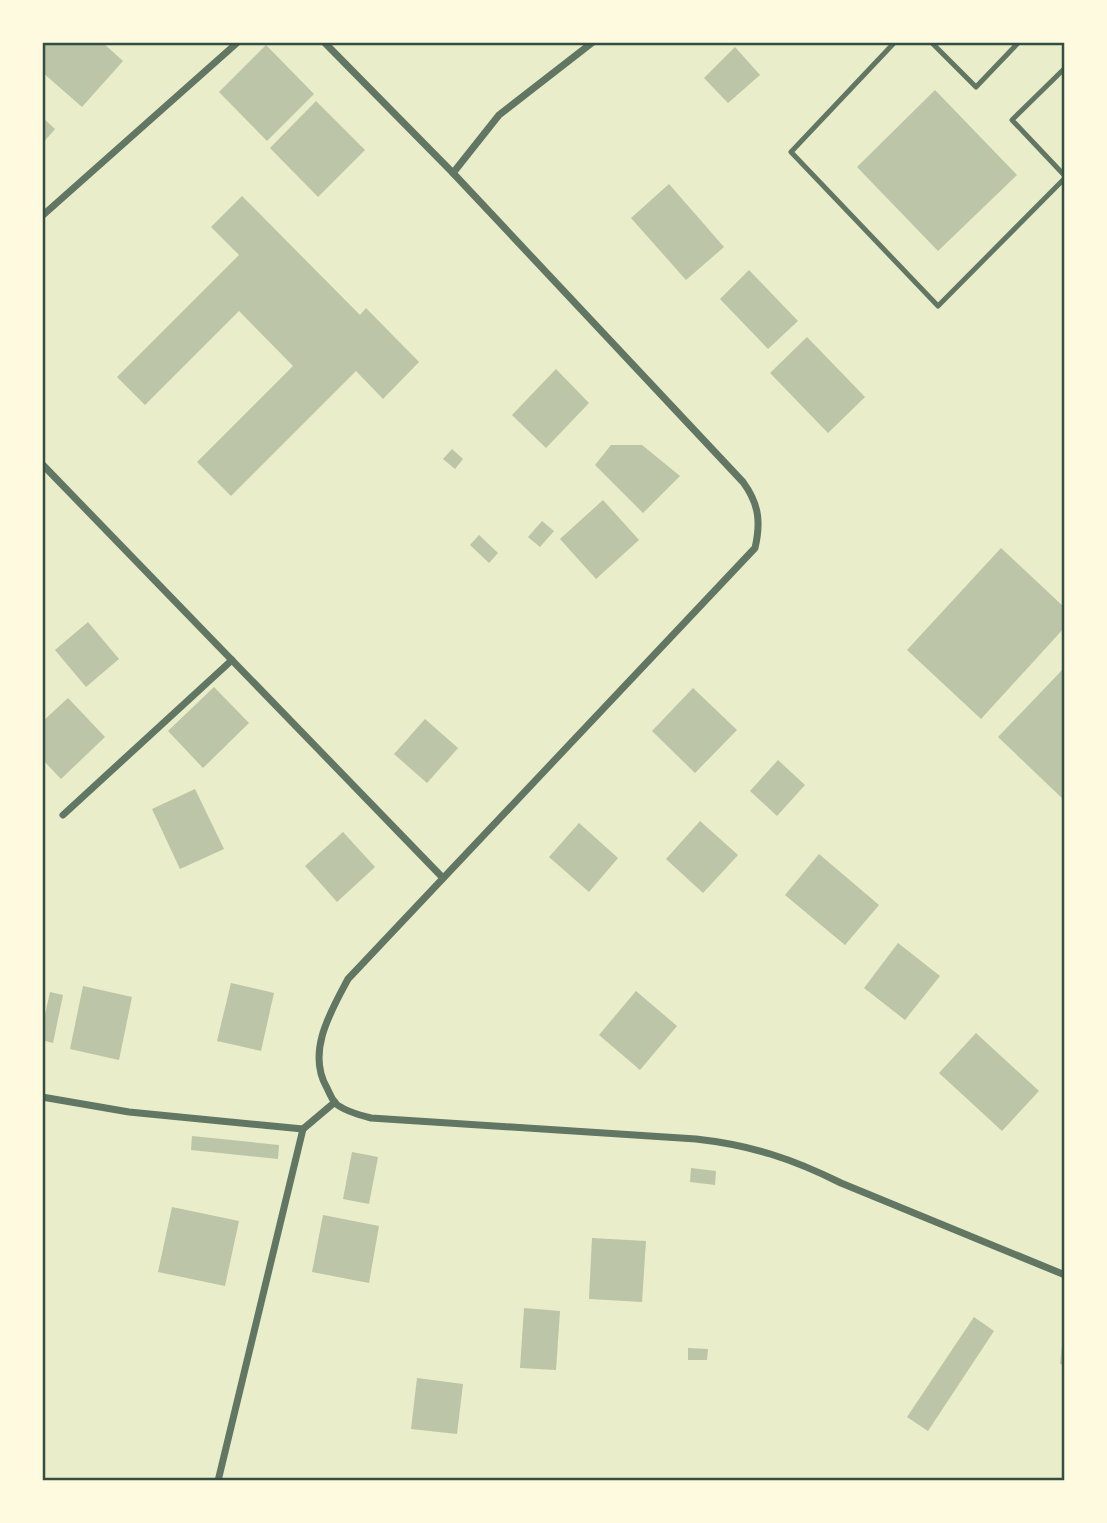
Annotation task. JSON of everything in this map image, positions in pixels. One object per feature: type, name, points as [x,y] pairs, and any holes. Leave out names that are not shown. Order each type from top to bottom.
[{"type":"street","points":[[42,216],[238,42]]},
{"type":"street","points":[[324,42],[453,173],[743,482],[753,496],[758,511],[759,530],[755,548],[348,979],[322,1034],[319,1062],[324,1083],[335,1102],[353,1113],[371,1118],[696,1139],[749,1147],[809,1167],[853,1188],[1065,1275]]},
{"type":"street","points":[[453,173],[499,115],[593,42]]},
{"type":"street","points":[[42,464],[443,878]]},
{"type":"street","points":[[63,815],[232,660]]},
{"type":"street","points":[[42,1097],[129,1112],[303,1129]]},
{"type":"street","points":[[218,1481],[303,1129],[335,1102]]},
{"type":"lane","points":[[895,42],[791,152],[938,306],[1065,177],[1012,120],[1065,68]]},
{"type":"lane","points":[[931,42],[976,87],[1019,42]]},
{"type":"building","points":[[42,42],[102,42],[123,61],[82,107],[42,72]]},
{"type":"building","points":[[266,45],[314,94],[267,141],[219,92]]},
{"type":"building","points":[[735,47],[760,75],[728,103],[704,78]]},
{"type":"building","points":[[935,90],[1017,175],[938,251],[857,167]]},
{"type":"building","points":[[316,101],[365,150],[318,197],[270,148]]},
{"type":"building","points":[[42,117],[55,129],[42,144]]},
{"type":"building","points":[[669,184],[724,247],[686,280],[631,218]]},
{"type":"building","points":[[242,196],[360,315],[366,308],[419,362],[383,399],[356,371],[231,496],[197,462],[293,366],[239,311],[145,405],[117,377],[239,255],[211,227]]},
{"type":"building","points":[[749,270],[798,321],[768,349],[720,299]]},
{"type":"building","points":[[807,337],[865,397],[828,433],[770,373]]},
{"type":"building","points":[[556,369],[589,403],[546,448],[512,415]]},
{"type":"building","points":[[611,445],[642,445],[680,476],[643,513],[595,465]]},
{"type":"building","points":[[452,449],[463,459],[455,469],[443,459]]},
{"type":"building","points":[[603,500],[639,540],[596,579],[560,539]]},
{"type":"building","points":[[542,521],[554,531],[540,547],[528,537]]},
{"type":"building","points":[[479,535],[498,553],[489,563],[470,545]]},
{"type":"building","points":[[1001,548],[1065,608],[1065,627],[981,719],[907,650]]},
{"type":"building","points":[[88,622],[119,659],[86,687],[55,650]]},
{"type":"building","points":[[1065,667],[1065,801],[998,737]]},
{"type":"building","points":[[214,687],[249,723],[203,768],[168,731]]},
{"type":"building","points":[[693,688],[737,730],[695,773],[652,731]]},
{"type":"building","points":[[68,698],[105,737],[61,779],[42,759],[42,722]]},
{"type":"building","points":[[425,719],[458,748],[427,783],[394,754]]},
{"type":"building","points":[[778,760],[805,785],[777,816],[750,791]]},
{"type":"building","points":[[195,789],[224,849],[180,869],[152,809]]},
{"type":"building","points":[[700,821],[738,855],[703,893],[666,859]]},
{"type":"building","points":[[579,823],[618,858],[589,892],[549,857]]},
{"type":"building","points":[[343,832],[375,867],[337,902],[305,866]]},
{"type":"building","points":[[819,854],[879,905],[845,945],[785,895]]},
{"type":"building","points":[[898,943],[940,976],[905,1020],[864,988]]},
{"type":"building","points":[[231,983],[274,993],[261,1051],[217,1041]]},
{"type":"building","points":[[83,986],[132,997],[119,1060],[70,1049]]},
{"type":"building","points":[[636,991],[677,1026],[640,1070],[599,1035]]},
{"type":"building","points":[[50,992],[63,995],[53,1043],[42,1040]]},
{"type":"building","points":[[976,1033],[1039,1091],[1002,1131],[939,1073]]},
{"type":"building","points":[[192,1136],[279,1145],[278,1159],[191,1150]]},
{"type":"building","points":[[352,1152],[378,1157],[369,1204],[343,1199]]},
{"type":"building","points":[[691,1168],[716,1171],[715,1185],[690,1182]]},
{"type":"building","points":[[172,1207],[239,1221],[225,1286],[158,1272]]},
{"type":"building","points":[[323,1215],[379,1226],[369,1283],[312,1272]]},
{"type":"building","points":[[592,1238],[646,1241],[642,1302],[589,1299]]},
{"type":"building","points":[[524,1308],[560,1311],[556,1370],[520,1368]]},
{"type":"building","points":[[974,1317],[994,1331],[928,1431],[907,1417]]},
{"type":"building","points":[[1065,1336],[1065,1365],[1060,1364]]},
{"type":"building","points":[[688,1348],[708,1349],[707,1360],[688,1360]]},
{"type":"building","points":[[417,1378],[463,1384],[457,1434],[411,1429]]}]
